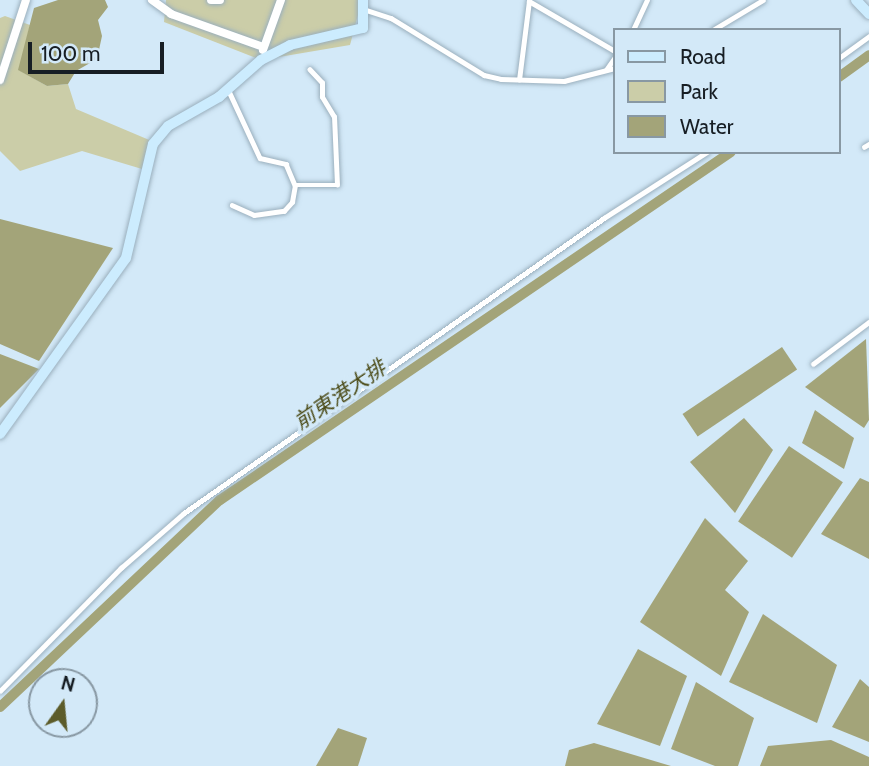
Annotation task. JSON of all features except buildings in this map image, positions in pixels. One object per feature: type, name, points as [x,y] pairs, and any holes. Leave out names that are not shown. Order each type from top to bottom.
[{"type":"main road","points":[[856,0],[869,14]]},
{"type":"main road","points":[[0,434],[126,258],[153,144],[168,126],[228,88],[261,60],[290,45],[363,28],[362,4]]},
{"type":"street","points":[[0,80],[26,0]]},
{"type":"street","points":[[152,0],[171,13],[263,47]]},
{"type":"street","points":[[211,0],[220,0]]},
{"type":"street","points":[[261,60],[263,47],[281,0]]},
{"type":"lane","points":[[519,80],[529,0],[614,50]]},
{"type":"lane","points":[[634,28],[647,0]]},
{"type":"lane","points":[[716,28],[764,0]]},
{"type":"lane","points":[[362,4],[391,18],[484,75],[519,80],[564,81],[614,68]]},
{"type":"lane","points":[[841,57],[869,36]]},
{"type":"lane","points":[[606,71],[614,59]]},
{"type":"lane","points":[[295,184],[337,185],[334,117],[322,97],[322,83],[310,70]]},
{"type":"lane","points":[[228,88],[260,158],[286,164],[295,184],[292,202],[284,211],[254,215],[232,205]]},
{"type":"lane","points":[[0,691],[121,568],[184,513],[604,218],[704,154]]},
{"type":"lane","points":[[813,364],[869,323]]},
{"type":"green space","points":[[166,0],[362,0],[350,45],[261,60],[164,22]]},
{"type":"green space","points":[[5,16],[30,25],[19,70],[47,86],[68,84],[76,109],[154,142],[142,169],[82,151],[20,171],[0,151],[0,18]]},
{"type":"water","points":[[58,0],[105,0],[108,7],[98,20],[102,36],[97,59],[76,71],[68,84],[47,86],[18,70],[34,8]]},
{"type":"water","points":[[0,219],[113,248],[39,361],[0,344]]},
{"type":"water","points":[[866,339],[869,420],[864,428],[805,387]]},
{"type":"water","points":[[782,347],[797,369],[698,436],[683,414]]},
{"type":"water","points":[[0,354],[39,369],[0,408]]},
{"type":"water","points":[[815,410],[854,438],[844,469],[802,443]]},
{"type":"water","points":[[744,418],[773,450],[735,513],[690,462]]},
{"type":"water","points":[[789,446],[843,482],[792,558],[738,521]]},
{"type":"water","points":[[860,478],[869,482],[869,559],[821,534]]},
{"type":"water","points":[[705,518],[748,561],[725,590],[749,612],[721,676],[640,622]]},
{"type":"water","points":[[763,614],[837,665],[817,723],[729,682]]},
{"type":"water","points":[[638,649],[687,676],[660,746],[597,724]]},
{"type":"water","points":[[860,679],[869,687],[869,742],[832,727]]},
{"type":"water","points":[[696,682],[754,718],[738,766],[715,766],[671,749]]},
{"type":"water","points":[[338,728],[367,738],[358,766],[316,766]]},
{"type":"water","points":[[831,740],[869,757],[869,766],[760,766],[768,746]]},
{"type":"water","points":[[594,743],[671,766],[565,766],[569,750]]},
{"type":"waterway","name":"前東港大排","points":[[841,76],[869,55]]},
{"type":"waterway","name":"前東港大排","points":[[0,707],[220,500],[728,154]]}]
